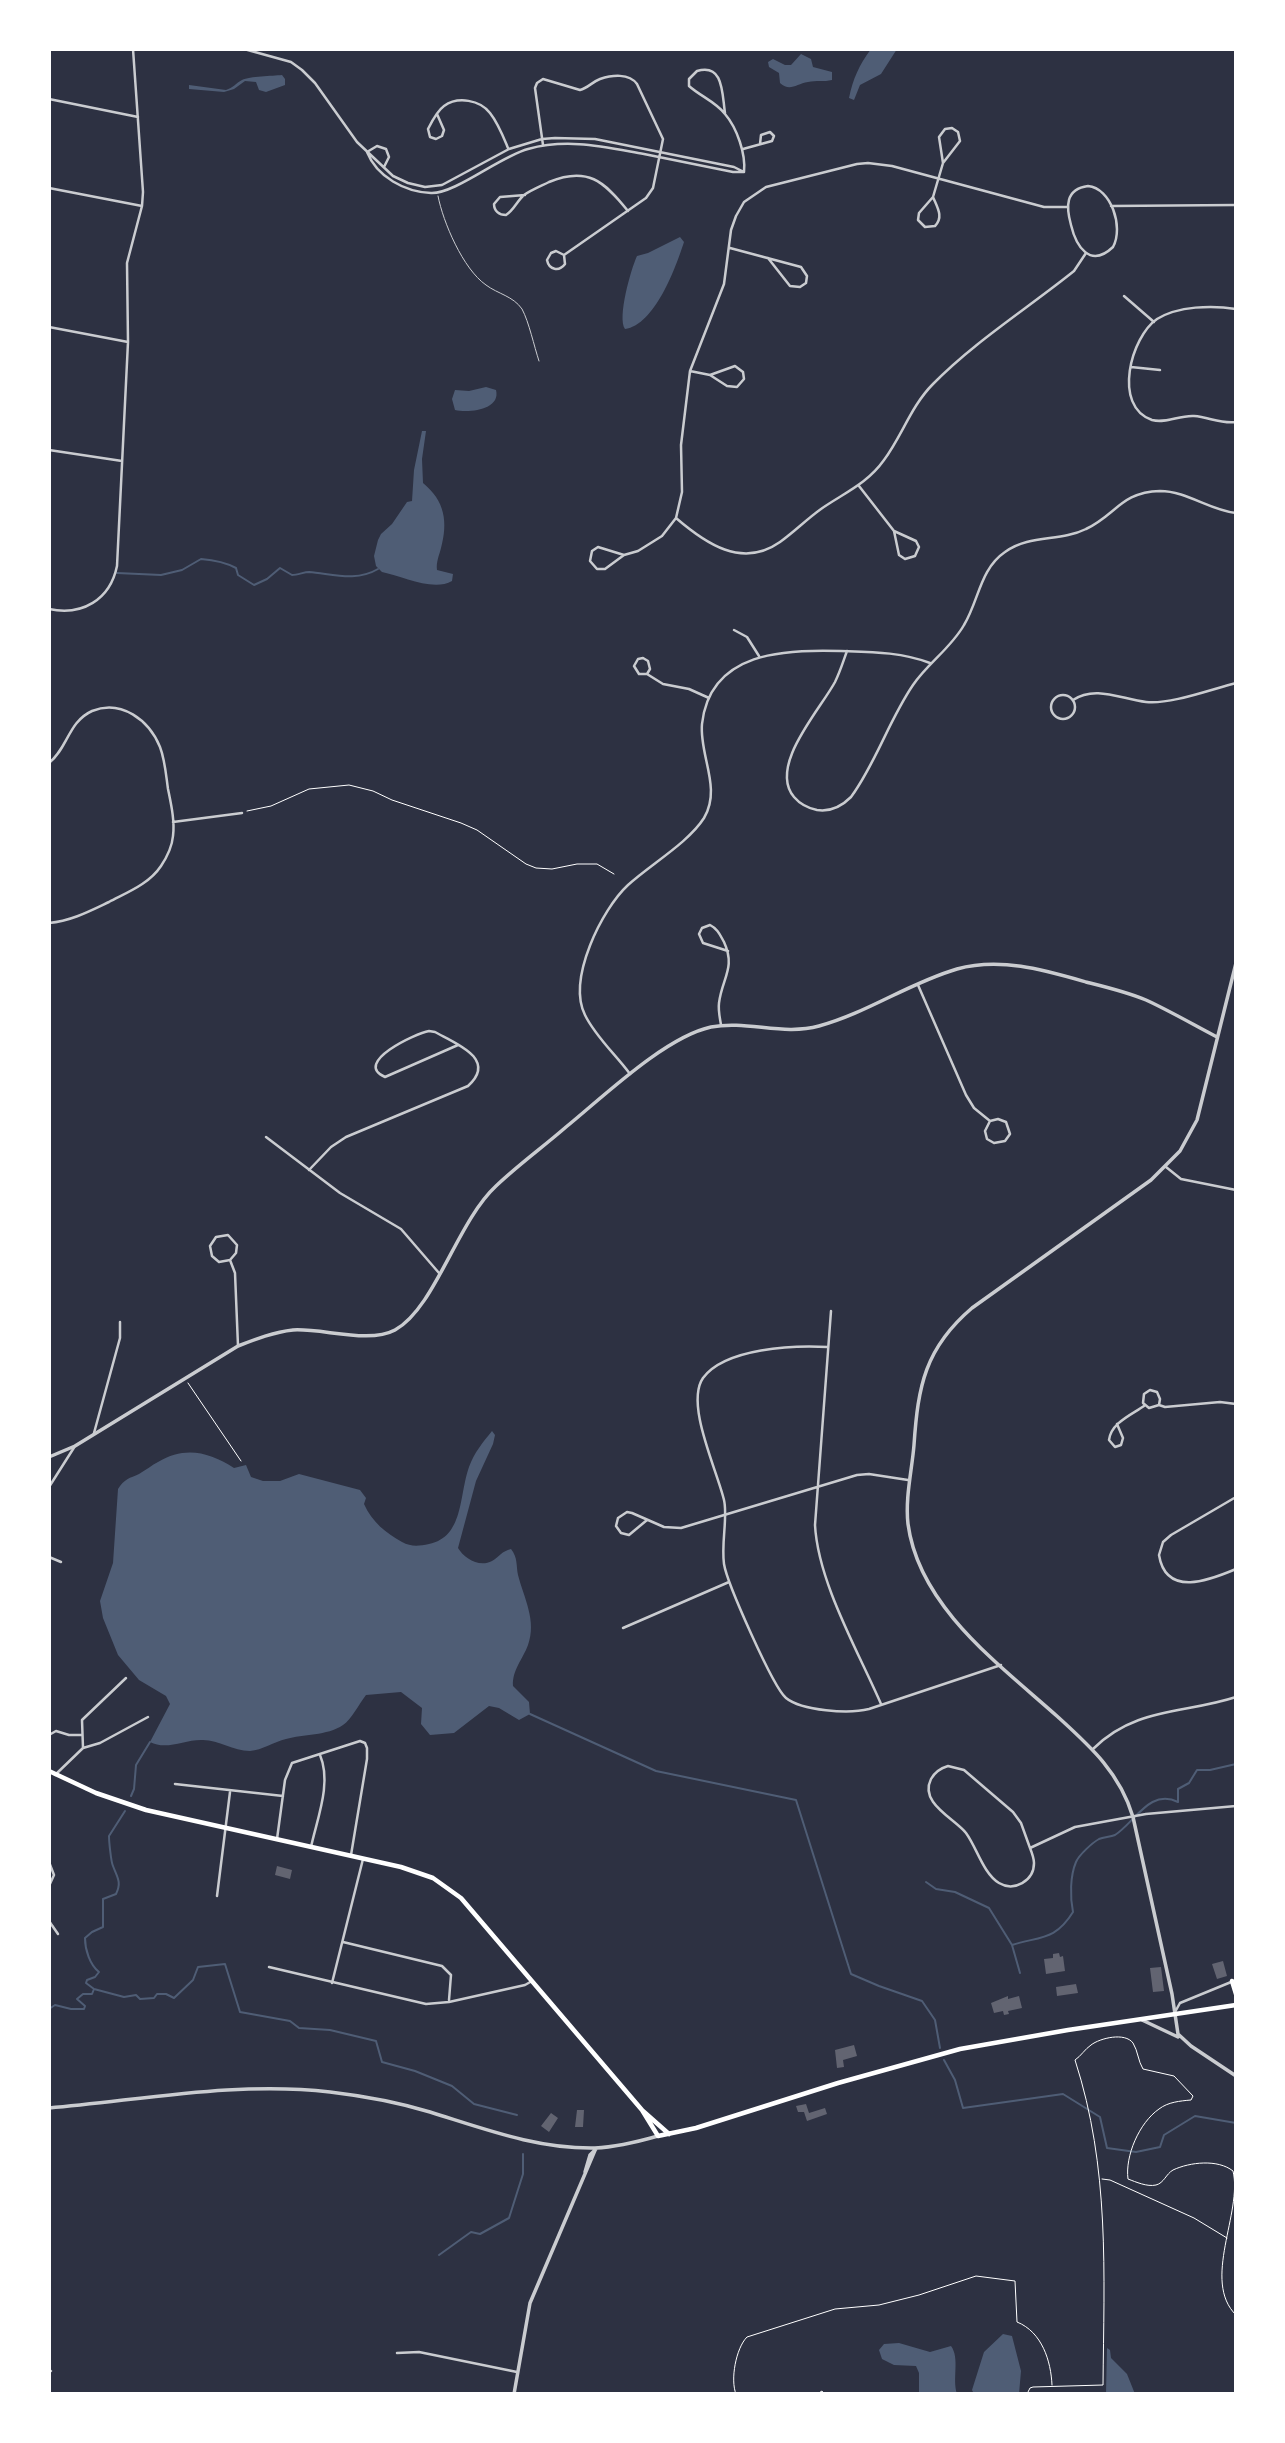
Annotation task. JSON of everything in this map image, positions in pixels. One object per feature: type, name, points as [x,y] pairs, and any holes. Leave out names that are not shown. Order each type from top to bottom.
[{"type":"main road","points":[[49,1771],[82,1788],[122,1803],[425,1874],[453,1890],[642,2110],[669,2134]]},
{"type":"main road","points":[[1234,1980],[1236,1994]]},
{"type":"main road","points":[[642,2110],[658,2136],[696,2128],[838,2083],[960,2049],[1236,2005]]},
{"type":"street","points":[[49,609],[68,611],[85,607],[100,598],[111,583],[118,559],[128,342],[127,263],[142,206],[143,191],[133,49]]},
{"type":"street","points":[[244,49],[290,62],[302,70],[315,83],[367,152],[370,160],[390,179],[407,189],[438,193],[511,154],[543,145],[583,143],[744,172]]},
{"type":"street","points":[[725,113],[691,88],[689,81],[696,71],[710,69],[716,73],[721,84],[725,113],[746,158],[744,172]]},
{"type":"street","points":[[543,145],[535,94],[536,85],[540,80],[547,79],[580,90],[600,80],[626,76],[635,82],[662,133],[661,158],[653,188],[646,198],[564,255]]},
{"type":"street","points":[[49,99],[138,117]]},
{"type":"street","points":[[436,114],[444,132],[441,138],[435,139],[430,137],[427,130],[436,114],[442,107],[453,102],[479,104],[492,116],[511,154]]},
{"type":"street","points":[[933,197],[940,220],[932,228],[925,227],[920,223],[919,213],[933,197],[939,179],[943,163],[939,137],[945,129],[952,128],[958,132],[960,141],[943,163]]},
{"type":"street","points":[[367,152],[393,176],[408,183],[437,186],[452,181],[509,149],[542,139],[572,137],[662,152],[734,167],[744,172]]},
{"type":"street","points":[[743,149],[760,144]]},
{"type":"street","points":[[367,152],[377,146],[386,149],[389,157],[380,170]]},
{"type":"street","points":[[624,555],[602,546],[595,548],[589,558],[594,568],[601,570],[624,555],[653,543],[676,518],[682,492],[681,445],[690,371],[724,284],[733,225],[742,205],[754,193],[775,184],[868,163],[880,163],[1044,207],[1067,206]]},
{"type":"street","points":[[525,195],[508,214],[503,215],[495,210],[494,204],[500,197],[525,195],[565,176],[587,176],[607,187],[628,211]]},
{"type":"street","points":[[1088,186],[1097,187],[1104,192],[1111,206],[1117,231],[1114,245],[1101,255],[1086,253],[1076,242],[1067,206],[1073,192],[1088,186]]},
{"type":"street","points":[[49,188],[142,206]]},
{"type":"street","points":[[1111,206],[1236,205]]},
{"type":"street","points":[[730,247],[768,258],[804,269],[806,283],[796,288],[790,286],[768,258]]},
{"type":"street","points":[[556,251],[564,255],[566,261],[563,267],[554,269],[549,266],[548,258],[551,253],[556,251]]},
{"type":"street","points":[[676,518],[704,541],[722,550],[741,554],[756,552],[779,542],[820,509],[859,486],[886,458],[908,417],[930,387],[956,363],[1074,271],[1086,253]]},
{"type":"street","points":[[1124,296],[1154,322]]},
{"type":"street","points":[[1236,309],[1184,309],[1171,312],[1154,322],[1137,343],[1131,367],[1130,397],[1136,409],[1147,418],[1161,421],[1195,416],[1223,424],[1236,422]]},
{"type":"street","points":[[49,327],[128,342]]},
{"type":"street","points":[[690,371],[710,375],[730,388],[740,386],[744,379],[743,372],[735,366],[710,375]]},
{"type":"street","points":[[1131,367],[1160,370]]},
{"type":"street","points":[[49,450],[122,461]]},
{"type":"street","points":[[859,486],[894,531],[899,555],[905,559],[915,556],[919,551],[916,541],[894,531]]},
{"type":"street","points":[[846,651],[836,680],[795,747],[786,767],[786,782],[791,793],[802,805],[817,810],[837,807],[851,797],[911,687],[964,626],[990,567],[1015,546],[1027,541],[1081,531],[1096,523],[1120,503],[1150,492],[1173,492],[1217,509],[1236,513]]},
{"type":"street","points":[[734,630],[747,636],[759,656]]},
{"type":"street","points":[[630,1074],[585,1015],[580,998],[580,981],[588,952],[611,905],[628,885],[693,830],[708,809],[710,779],[702,726],[709,698],[723,678],[759,656],[800,650],[903,654],[930,663]]},
{"type":"street","points":[[646,674],[651,666],[649,661],[638,659],[634,666],[635,671],[642,675],[646,674],[663,684],[689,689],[709,698]]},
{"type":"street","points":[[1073,700],[1084,693],[1094,692],[1145,702],[1161,702],[1236,683]]},
{"type":"street","points":[[1063,695],[1073,700],[1075,708],[1071,716],[1063,719],[1053,713],[1051,705],[1055,698],[1063,695]]},
{"type":"street","points":[[49,764],[61,750],[74,724],[84,716],[106,707],[129,712],[148,727],[160,748],[173,822],[169,853],[142,885],[78,917],[49,923]]},
{"type":"street","points":[[173,822],[242,813]]},
{"type":"street","points":[[721,1025],[719,1007],[730,968],[728,951],[716,928],[710,925],[702,928],[699,934],[702,943],[728,951]]},
{"type":"street","points":[[1183,2040],[1178,2034],[1172,1994],[1133,1818],[1122,1787],[1093,1749],[954,1621],[939,1602],[927,1581],[908,1524],[910,1481],[920,1386],[928,1363],[946,1333],[981,1301],[1132,1194],[1166,1167],[1184,1146],[1197,1120],[1236,963]]},
{"type":"street","points":[[49,1457],[75,1446],[238,1346],[267,1335],[292,1330],[370,1335],[396,1329],[412,1315],[485,1196],[630,1074],[684,1038],[708,1028],[721,1025],[792,1030],[816,1027],[968,966],[994,964],[1053,973],[1133,995],[1217,1037]]},
{"type":"street","points":[[918,984],[965,1095],[974,1108],[990,1121]]},
{"type":"street","points":[[309,1170],[331,1147],[346,1137],[468,1086],[478,1074],[478,1064],[469,1051],[435,1032],[423,1032],[387,1050],[377,1063],[376,1068],[381,1076],[390,1076],[458,1045]]},
{"type":"street","points":[[998,1119],[1009,1125],[1010,1134],[1005,1141],[994,1143],[987,1139],[985,1131],[990,1121],[998,1119]]},
{"type":"street","points":[[266,1137],[350,1200],[401,1229],[439,1273]]},
{"type":"street","points":[[1166,1167],[1176,1177],[1187,1181],[1236,1190]]},
{"type":"street","points":[[226,1235],[235,1241],[237,1251],[230,1260],[219,1262],[212,1256],[210,1245],[216,1237],[226,1235]]},
{"type":"street","points":[[230,1260],[235,1273],[238,1346]]},
{"type":"street","points":[[831,1311],[815,1525],[818,1557],[881,1705]]},
{"type":"street","points":[[93,1433],[120,1338],[120,1322]]},
{"type":"street","points":[[828,1347],[781,1346],[720,1364],[704,1377],[696,1398],[724,1502],[723,1556],[729,1582],[771,1675],[788,1699],[804,1705],[845,1712],[881,1705],[1001,1665]]},
{"type":"street","points":[[1144,1406],[1142,1397],[1150,1390],[1159,1395],[1159,1405]]},
{"type":"street","points":[[1144,1406],[1151,1409],[1159,1405],[1165,1407],[1220,1402],[1236,1404]]},
{"type":"street","points":[[1117,1424],[1123,1438],[1122,1444],[1115,1447],[1110,1444],[1111,1430],[1117,1424],[1144,1406]]},
{"type":"street","points":[[49,1487],[75,1446]]},
{"type":"street","points":[[647,1520],[629,1535],[621,1533],[617,1526],[618,1518],[624,1512],[676,1529],[845,1477],[869,1474],[910,1481]]},
{"type":"street","points":[[1236,1497],[1171,1535],[1161,1546],[1159,1555],[1165,1571],[1184,1583],[1204,1581],[1236,1569]]},
{"type":"street","points":[[49,1557],[61,1562]]},
{"type":"street","points":[[622,1628],[729,1582]]},
{"type":"street","points":[[83,1748],[82,1720],[125,1678]]},
{"type":"street","points":[[1093,1749],[1113,1730],[1151,1716],[1236,1697]]},
{"type":"street","points":[[55,1775],[83,1748],[100,1743],[148,1717]]},
{"type":"street","points":[[49,1735],[56,1731],[82,1735]]},
{"type":"street","points":[[277,1839],[287,1774],[292,1763],[360,1741],[368,1748],[351,1856]]},
{"type":"street","points":[[311,1847],[324,1783],[325,1770],[320,1755]]},
{"type":"street","points":[[951,1766],[967,1772],[1017,1816],[1030,1848],[1034,1867],[1028,1879],[1013,1886],[997,1881],[964,1830],[932,1801],[929,1787],[934,1775],[942,1768],[951,1766]]},
{"type":"street","points":[[175,1784],[283,1796]]},
{"type":"street","points":[[217,1896],[230,1790]]},
{"type":"street","points":[[1030,1848],[1068,1829],[1236,1806]]},
{"type":"street","points":[[332,1983],[363,1859]]},
{"type":"street","points":[[49,1862],[54,1875],[49,1886]]},
{"type":"street","points":[[49,1921],[58,1934]]},
{"type":"street","points":[[342,1942],[442,1966],[451,1975],[449,2002]]},
{"type":"street","points":[[270,1967],[414,2002],[449,2002],[532,1982]]},
{"type":"street","points":[[1174,2015],[1180,2004],[1234,1980]]},
{"type":"street","points":[[1142,2020],[1183,2040],[1236,2076]]},
{"type":"street","points":[[49,2108],[241,2089],[316,2090],[401,2104],[523,2141],[596,2148],[658,2136]]},
{"type":"street","points":[[514,2394],[530,2302],[596,2148]]},
{"type":"street","points":[[397,2353],[419,2352],[517,2372]]},
{"type":"lane","points":[[437,186],[443,216],[467,264],[482,282],[511,298],[522,310],[540,361]]},
{"type":"path","points":[[242,813],[271,806],[309,789],[349,785],[373,791],[477,830],[536,868],[552,869],[586,863],[597,864],[614,874]]},
{"type":"path","points":[[185,1378],[241,1461]]},
{"type":"path","points":[[1027,2394],[1030,2388],[1103,2385],[1105,2265],[1100,2179],[1090,2113],[1075,2060],[1089,2046],[1099,2041],[1128,2038],[1133,2043],[1143,2069],[1174,2076],[1193,2096],[1191,2099],[1165,2106],[1153,2114],[1132,2148],[1128,2179],[1149,2185],[1159,2183],[1174,2170],[1206,2163],[1230,2168],[1234,2173],[1223,2283],[1226,2297],[1236,2315]]},
{"type":"path","points":[[1100,2179],[1110,2180],[1194,2218],[1227,2238]]},
{"type":"path","points":[[736,2394],[733,2378],[739,2349],[747,2337],[835,2309],[879,2305],[976,2276],[1015,2281],[1017,2322],[1027,2326],[1044,2349],[1050,2361],[1052,2386]]},
{"type":"path","points":[[817,2394],[822,2391],[824,2394]]},
{"type":"water","points":[[871,49],[897,49],[881,74],[860,85],[854,100],[849,98],[852,85]]},
{"type":"water","points":[[801,54],[811,59],[813,67],[832,72],[832,80],[811,81],[790,87],[780,83],[779,73],[769,67],[768,62],[773,59],[791,65]]},
{"type":"water","points":[[282,75],[285,85],[266,92],[259,90],[256,82],[245,81],[224,92],[189,89],[189,85],[226,90],[246,79]]},
{"type":"water","points":[[680,237],[684,242],[663,293],[646,317],[625,329],[624,304],[637,256]]},
{"type":"water","points":[[486,387],[496,390],[494,402],[489,406],[468,411],[455,410],[452,399],[455,390],[469,391]]},
{"type":"water","points":[[422,431],[426,431],[422,459],[423,483],[436,497],[444,521],[437,570],[453,574],[452,581],[436,585],[382,572],[376,566],[374,556],[381,534],[392,524],[407,502],[412,501],[414,470]]},
{"type":"water","points":[[492,1431],[495,1435],[493,1444],[476,1481],[458,1548],[477,1563],[492,1561],[511,1549],[515,1555],[531,1627],[528,1645],[516,1670],[513,1686],[529,1702],[530,1714],[519,1720],[499,1708],[489,1706],[454,1733],[430,1735],[421,1724],[422,1708],[401,1692],[366,1695],[349,1719],[337,1729],[286,1739],[250,1751],[203,1740],[169,1745],[150,1742],[170,1704],[166,1696],[139,1680],[118,1655],[103,1618],[100,1601],[113,1563],[118,1489],[127,1479],[168,1457],[187,1453],[206,1455],[234,1468],[246,1465],[251,1477],[263,1481],[280,1481],[299,1474],[360,1490],[366,1498],[364,1504],[371,1516],[390,1535],[405,1544],[422,1545],[440,1540],[449,1533],[458,1513],[471,1462]]},
{"type":"water","points":[[1003,2334],[1012,2336],[1021,2371],[1019,2394],[974,2394],[972,2390],[984,2352]]},
{"type":"water","points":[[899,2343],[930,2352],[951,2346],[955,2356],[957,2394],[919,2394],[919,2373],[916,2366],[894,2365],[882,2359],[879,2350],[884,2344]]},
{"type":"water","points":[[1107,2348],[1111,2358],[1127,2374],[1135,2394],[1106,2394]]},
{"type":"building","points":[[277,1866],[292,1870],[290,1879],[275,1875]]},
{"type":"building","points":[[1059,1953],[1060,1957],[1063,1956],[1065,1971],[1046,1974],[1044,1959],[1053,1958],[1053,1954]]},
{"type":"building","points":[[1223,1961],[1227,1976],[1217,1979],[1212,1964]]},
{"type":"building","points":[[1161,1967],[1164,1991],[1153,1992],[1150,1968]]},
{"type":"building","points":[[1076,1984],[1078,1993],[1057,1996],[1056,1987]]},
{"type":"building","points":[[1008,1996],[1008,1999],[1019,1996],[1022,2008],[1008,2011],[1009,2014],[1004,2015],[1003,2011],[994,2013],[991,2003]]},
{"type":"building","points":[[854,2045],[857,2056],[843,2060],[844,2067],[837,2068],[835,2050]]},
{"type":"building","points":[[806,2104],[809,2113],[825,2108],[827,2114],[807,2121],[804,2112],[798,2112],[796,2106]]},
{"type":"building","points":[[577,2110],[584,2110],[583,2127],[575,2127]]},
{"type":"building","points":[[551,2113],[558,2118],[549,2132],[541,2126]]},
{"type":"waterway","points":[[117,573],[161,575],[182,570],[201,559],[232,566],[236,568],[238,575],[254,585],[280,568],[292,575],[309,572],[344,576],[361,575],[378,569]]},
{"type":"waterway","points":[[530,1714],[656,1771],[796,1800],[851,1974],[922,2001],[935,2020],[940,2048]]},
{"type":"waterway","points":[[131,1796],[136,1765],[150,1742]]},
{"type":"waterway","points":[[1012,1945],[1053,1933],[1066,1921],[1073,1912],[1071,1887],[1076,1862],[1093,1843],[1115,1835],[1144,1808],[1159,1799],[1178,1802],[1178,1789],[1189,1783],[1197,1770],[1236,1764]]},
{"type":"waterway","points":[[49,2009],[55,2005],[84,2009],[85,2006],[77,1999],[83,1994],[92,1994],[94,1989],[86,1983],[99,1972],[89,1957],[85,1938],[103,1927],[103,1899],[116,1894],[118,1890],[109,1836],[125,1811]]},
{"type":"waterway","points":[[926,1882],[936,1889],[955,1892],[989,1908],[1012,1945],[1020,1973]]},
{"type":"waterway","points":[[94,1989],[124,1997],[136,1995],[140,1999],[154,1998],[157,1994],[174,1998],[193,1980],[198,1967],[225,1964],[240,2012],[290,2021],[299,2028],[330,2030],[376,2041],[382,2062],[415,2071],[452,2086],[474,2104],[517,2115]]},
{"type":"waterway","points":[[944,2060],[955,2080],[963,2108],[1063,2094],[1100,2117],[1107,2148],[1136,2152],[1160,2147],[1164,2135],[1195,2116],[1236,2123]]},
{"type":"waterway","points":[[439,2255],[471,2232],[480,2234],[509,2218],[523,2174],[523,2154]]}]
